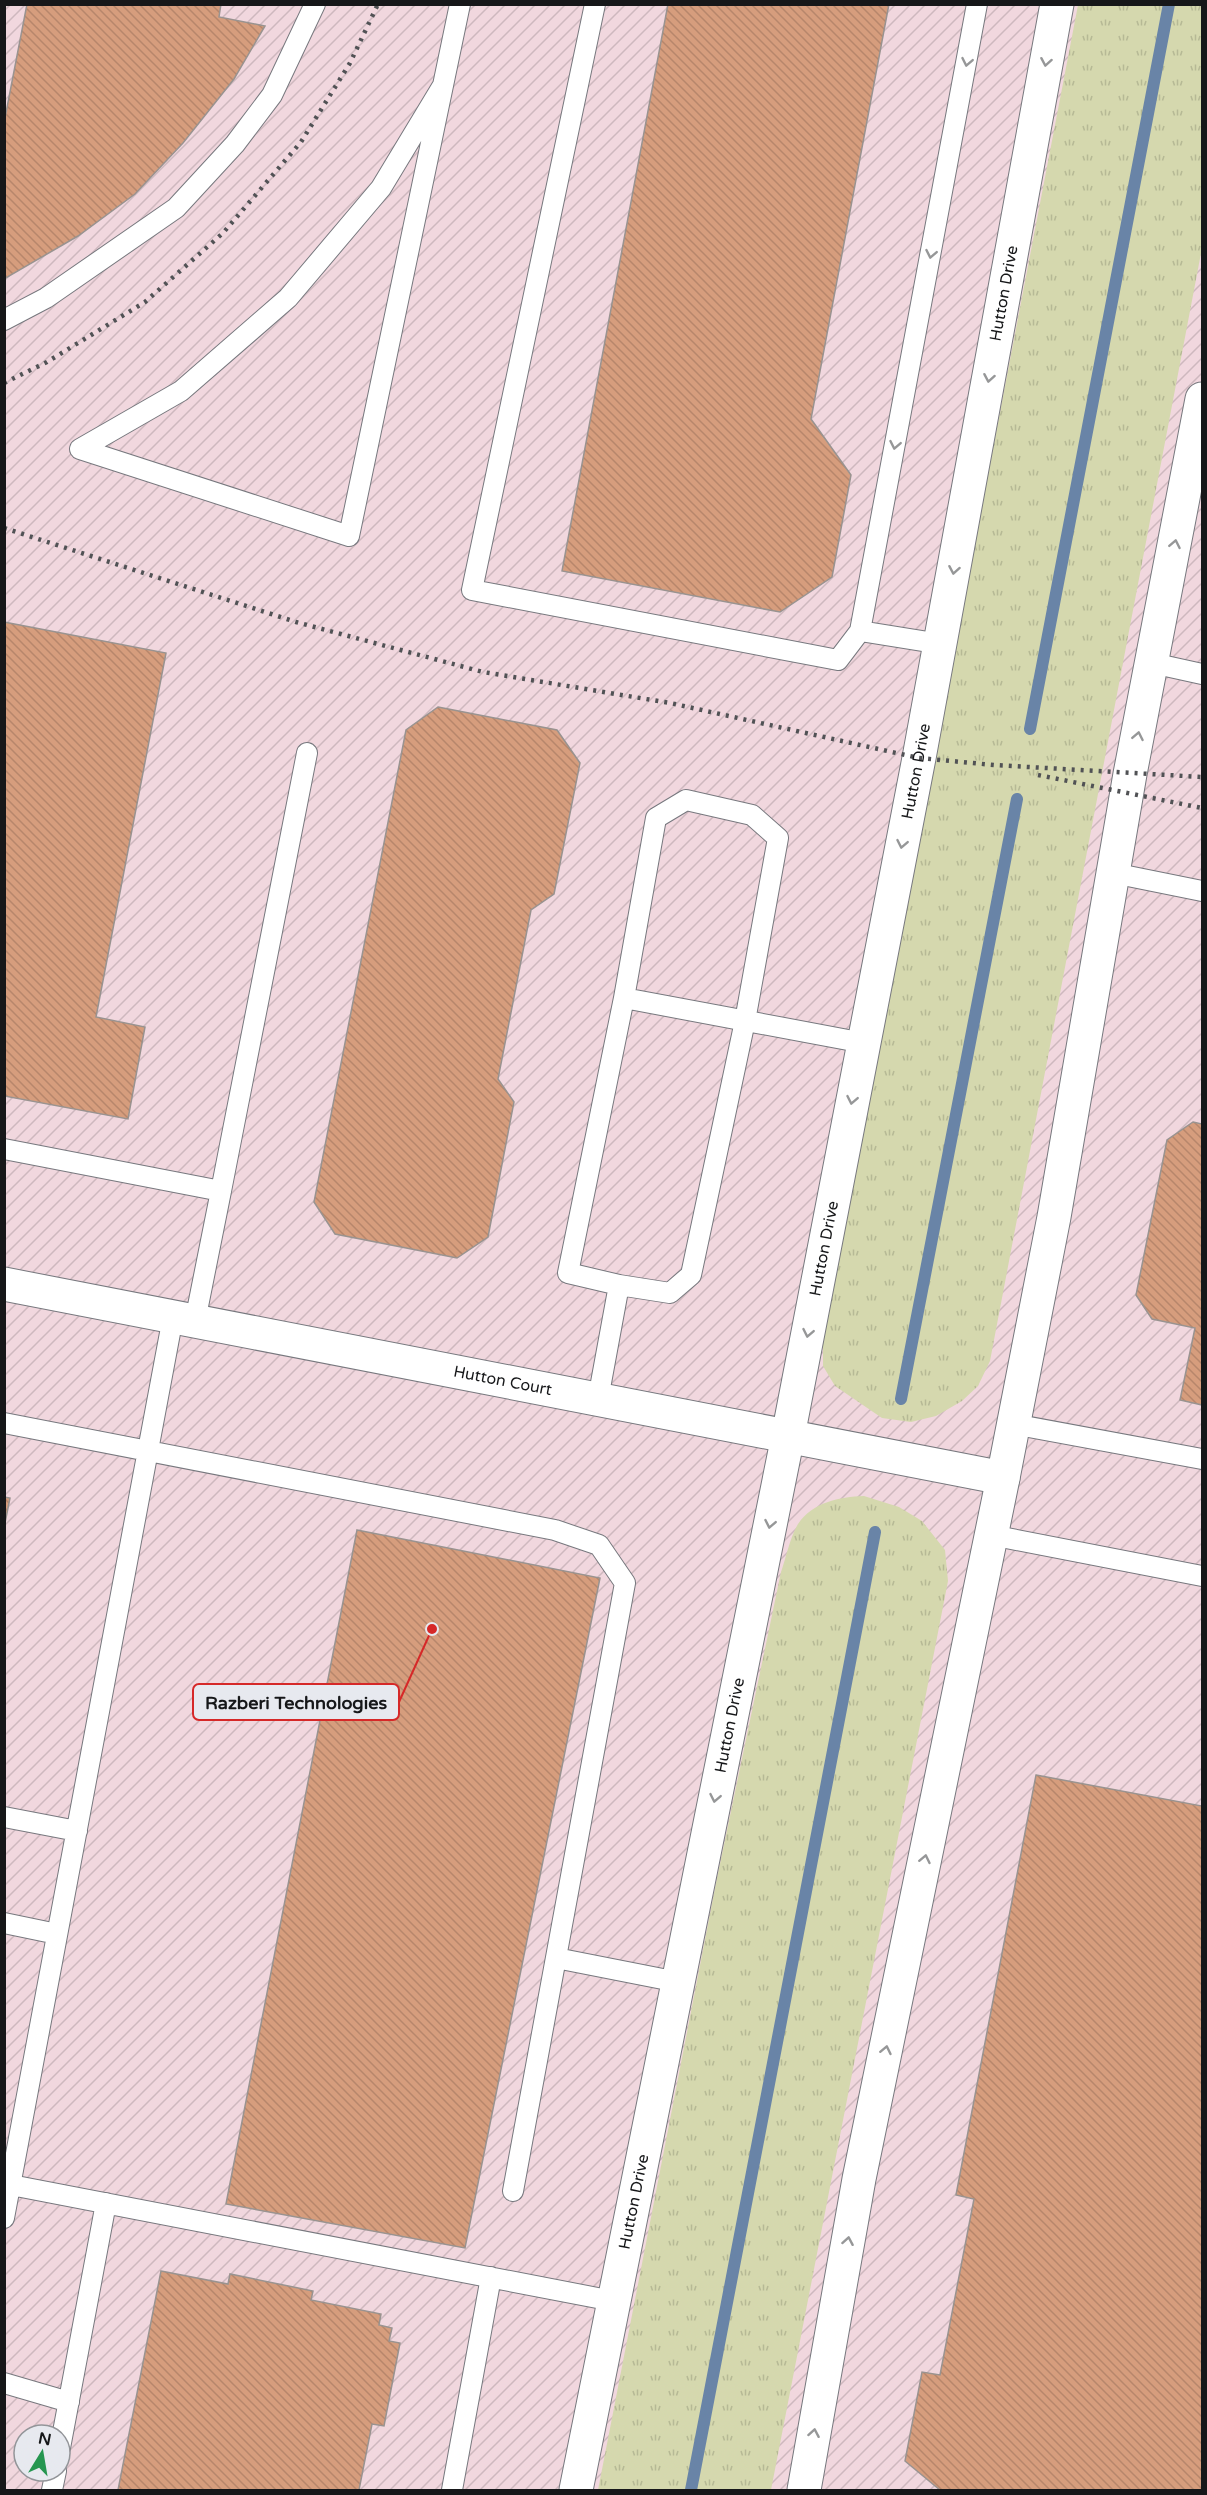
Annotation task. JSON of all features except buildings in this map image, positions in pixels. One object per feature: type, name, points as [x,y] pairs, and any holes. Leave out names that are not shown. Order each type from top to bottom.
[{"type":"street","name":"Hutton Drive","points":[[576,2490],[788,1436],[940,644],[1057,4]]},
{"type":"street","points":[[804,2490],[862,2167],[1003,1478],[1056,1206],[1113,873],[1203,399]]},
{"type":"street","name":"Hutton Court","points":[[4,1284],[1003,1478]]},
{"type":"lane","points":[[4,320],[46,298],[176,208],[236,144],[272,95],[315,4]]},
{"type":"lane","points":[[442,87],[381,188],[288,298],[181,391],[80,449],[349,536],[460,4]]},
{"type":"lane","points":[[595,4],[472,590],[838,660],[860,631],[977,4]]},
{"type":"lane","points":[[860,631],[940,644]]},
{"type":"lane","points":[[1152,663],[1203,674]]},
{"type":"lane","points":[[4,2218],[147,1451],[220,1191],[307,753]]},
{"type":"lane","points":[[686,800],[752,815],[778,838],[745,1021],[691,1275],[670,1293],[568,1273],[624,998],[656,818],[686,800]]},
{"type":"lane","points":[[1113,873],[1203,891]]},
{"type":"lane","points":[[624,998],[864,1043]]},
{"type":"lane","points":[[4,1149],[220,1191]]},
{"type":"lane","points":[[598,1400],[620,1285]]},
{"type":"lane","points":[[4,1423],[555,1530],[598,1545],[625,1583],[513,2191]]},
{"type":"lane","points":[[1013,1424],[1203,1459]]},
{"type":"lane","points":[[991,1535],[1203,1576]]},
{"type":"lane","points":[[4,1817],[77,1831]]},
{"type":"lane","points":[[4,1923],[57,1934]]},
{"type":"lane","points":[[556,1958],[678,1983]]},
{"type":"lane","points":[[11,2185],[613,2301]]},
{"type":"lane","points":[[65,2423],[106,2203]]},
{"type":"lane","points":[[452,2490],[491,2277]]},
{"type":"lane","points":[[4,2384],[69,2402]]},
{"type":"shaded area","points":[[5,5],[1202,5],[1202,2490],[5,2490]]},
{"type":"green space","points":[[1078,5],[1202,5],[1202,248],[990,1361],[978,1386],[962,1401],[936,1416],[911,1422],[882,1418],[835,1386],[823,1366],[823,1336]]},
{"type":"green space","points":[[864,1496],[899,1507],[922,1521],[945,1550],[948,1581],[771,2490],[598,2490],[716,1883],[781,1572],[798,1524],[811,1510],[827,1502]]},
{"type":"waterway","points":[[1030,729],[1169,4]]},
{"type":"waterway","points":[[901,1399],[1017,799]]},
{"type":"waterway","points":[[691,2490],[875,1532]]},
{"type":"railway","points":[[4,383],[47,362],[145,302],[223,233],[301,142],[350,63],[378,4]]},
{"type":"railway","points":[[4,528],[296,622],[483,672],[670,703],[919,758],[994,765],[1202,777]]},
{"type":"railway","points":[[1038,775],[1202,808]]},
{"type":"place","name":"Razberi Technologies","points":[[432,1629]]}]
